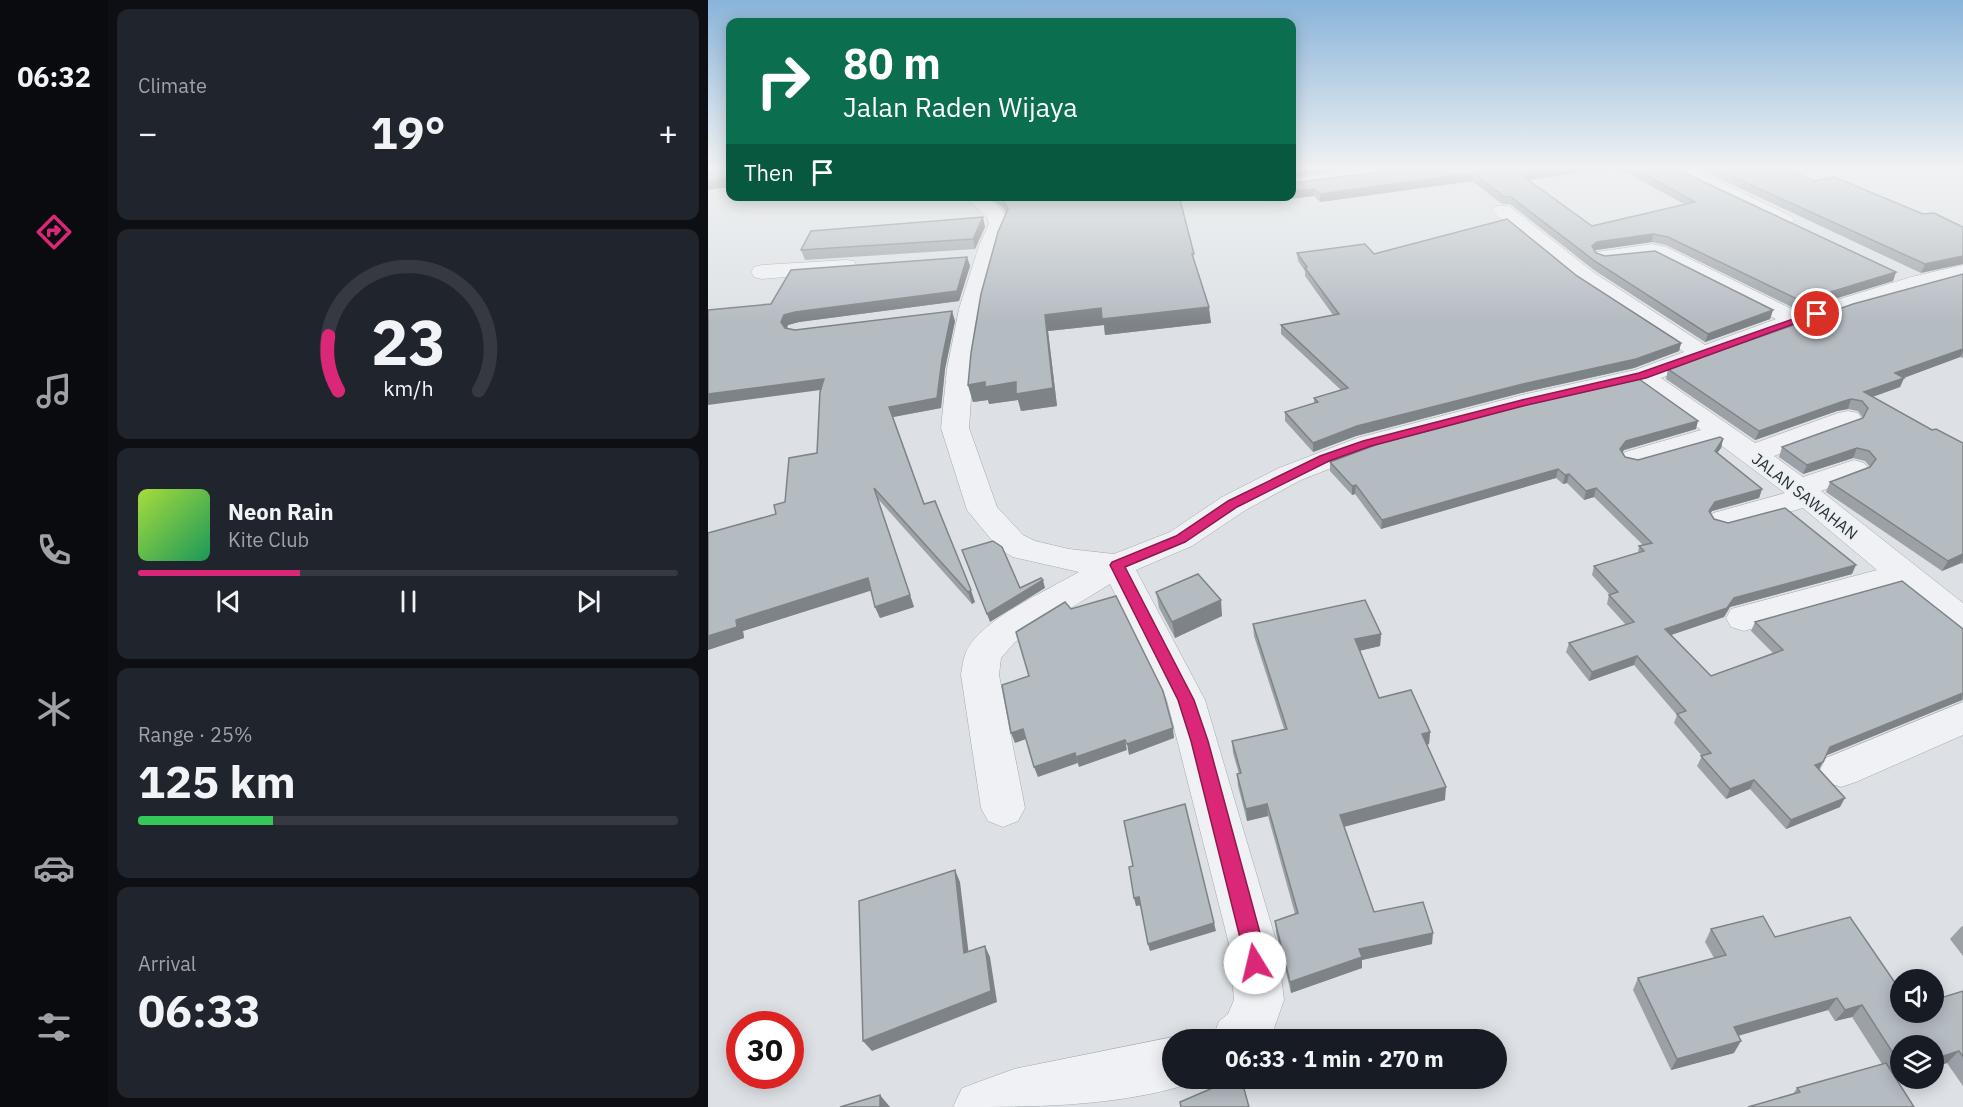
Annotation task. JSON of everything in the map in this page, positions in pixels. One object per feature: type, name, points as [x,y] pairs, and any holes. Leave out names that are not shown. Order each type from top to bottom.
[{"type":"street","points":[[998,220],[999,224],[974,258],[959,311],[960,369],[955,428],[983,510],[1011,542],[1026,549],[1069,560],[1117,565]]},
{"type":"street","points":[[1514,220],[1585,277],[1703,354]]},
{"type":"street","points":[[1782,220],[1799,228]]},
{"type":"street","points":[[1603,256],[1659,251],[1796,320]]},
{"type":"street","points":[[762,272],[868,265]]},
{"type":"street","points":[[1003,808],[980,675],[983,654],[1002,633],[1117,565],[1181,539],[1233,504],[1325,459],[1367,444],[1522,403],[1642,376],[1796,320],[1919,282],[1963,272]]},
{"type":"street","points":[[1897,273],[1919,282]]},
{"type":"street","name":"JALAN SAWAHAN","points":[[1642,376],[1724,433],[1803,493],[1963,622]]},
{"type":"street","points":[[1752,454],[1848,419]]},
{"type":"street","points":[[1635,458],[1724,433]]},
{"type":"street","points":[[1724,520],[1803,493],[1854,469]]},
{"type":"street","points":[[1117,565],[1186,700],[1199,741],[1253,944],[1259,1000],[1247,1029]]},
{"type":"street","points":[[1744,618],[1905,574]]},
{"type":"street","points":[[1840,770],[1963,718]]},
{"type":"street","points":[[981,1107],[1014,1096],[1162,1066]]},
{"type":"building","points":[[950,220],[982,220],[973,239],[801,250],[811,231]]},
{"type":"building","points":[[1003,220],[1185,220],[1194,254],[1192,254],[1209,307],[1102,319],[1101,308],[1045,315],[1053,388],[1016,394],[1016,382],[985,387],[985,382],[968,385],[981,294]]},
{"type":"building","points":[[1508,220],[1577,276],[1681,343],[1636,359],[1523,384],[1357,426],[1313,443],[1285,412],[1318,402],[1314,398],[1348,388],[1281,325],[1339,314],[1305,268],[1307,267],[1297,253],[1365,244],[1374,254]]},
{"type":"building","points":[[1541,220],[1583,220],[1592,226],[1619,220],[1784,220],[1896,272],[1801,301],[1668,237],[1653,234],[1597,242],[1592,246],[1596,253],[1605,256],[1655,251],[1773,310],[1708,334],[1596,262]]},
{"type":"building","points":[[1828,220],[1948,220],[1963,227],[1963,256],[1925,264]]},
{"type":"building","points":[[967,257],[957,291],[795,312],[784,315],[781,322],[785,328],[795,330],[952,311],[937,398],[889,407],[924,504],[935,501],[971,590],[968,592],[874,488],[910,595],[875,607],[868,578],[736,620],[737,627],[708,636],[708,533],[776,514],[774,505],[785,502],[789,458],[817,453],[820,392],[824,379],[708,394],[708,310],[771,304],[791,270]]},
{"type":"building","points":[[1963,274],[1963,349],[1895,373],[1904,378],[1864,392],[1932,430],[1936,429],[1963,443],[1963,554],[1948,561],[1830,482],[1870,467],[1876,459],[1869,451],[1857,448],[1807,465],[1782,447],[1863,418],[1868,408],[1862,401],[1851,399],[1759,431],[1668,369],[1853,304]]},
{"type":"building","points":[[1639,379],[1698,421],[1626,441],[1620,449],[1625,457],[1638,460],[1720,437],[1723,439],[1715,451],[1762,489],[1715,502],[1709,511],[1714,519],[1728,523],[1785,508],[1856,565],[1734,598],[1727,608],[1665,629],[1711,676],[1783,650],[1755,622],[1902,581],[1963,629],[1963,693],[1830,747],[1823,762],[1815,765],[1845,798],[1791,820],[1754,780],[1730,789],[1701,756],[1711,753],[1677,714],[1686,711],[1637,656],[1592,672],[1569,643],[1634,622],[1609,595],[1618,592],[1594,566],[1644,551],[1639,546],[1652,543],[1596,488],[1586,491],[1569,474],[1565,475],[1558,469],[1382,520],[1356,485],[1352,486],[1330,462],[1378,444],[1529,404]]},
{"type":"building","points":[[993,541],[1002,547],[1020,588],[1041,578],[1043,580],[987,614],[962,550]]},
{"type":"building","points":[[1198,574],[1221,600],[1172,622],[1156,592]]},
{"type":"building","points":[[1116,596],[1163,691],[1173,728],[1127,744],[1125,740],[1076,757],[1075,753],[1034,767],[1023,729],[1011,733],[1002,685],[1029,676],[1016,632],[1065,602],[1071,609]]},
{"type":"building","points":[[1365,600],[1381,634],[1355,639],[1379,698],[1411,690],[1430,732],[1422,734],[1446,787],[1340,815],[1374,912],[1423,902],[1433,933],[1359,949],[1362,957],[1290,982],[1275,921],[1298,913],[1267,804],[1246,809],[1237,774],[1241,773],[1232,741],[1287,729],[1253,624]]},
{"type":"building","points":[[1185,804],[1214,923],[1148,944],[1139,897],[1134,898],[1129,867],[1133,866],[1124,821]]},
{"type":"building","points":[[955,870],[964,953],[985,946],[991,991],[863,1041],[859,901]]},
{"type":"building","points":[[1763,916],[1775,937],[1850,917],[1890,975],[1890,1023],[1944,1023],[1944,997],[1963,991],[1963,1057],[1959,1051],[1944,1056],[1944,1035],[1890,1035],[1890,1048],[1862,1005],[1845,1010],[1837,998],[1734,1027],[1741,1041],[1677,1059],[1638,978],[1726,955],[1711,929]]},
{"type":"building","points":[[1886,1063],[1890,1069],[1890,1089],[1903,1089],[1914,1107],[1748,1107],[1800,1092],[1797,1088]]},
{"type":"building","points":[[1210,1089],[1244,1089],[1249,1107],[1181,1107],[1180,1102]]},
{"type":"building","points":[[880,1095],[880,1107],[840,1107]]},
{"type":"route","points":[[1255,963],[1253,944],[1186,700],[1117,565],[1181,539],[1233,504],[1290,474],[1325,459],[1367,444],[1522,403],[1642,376],[1817,314]]}]
